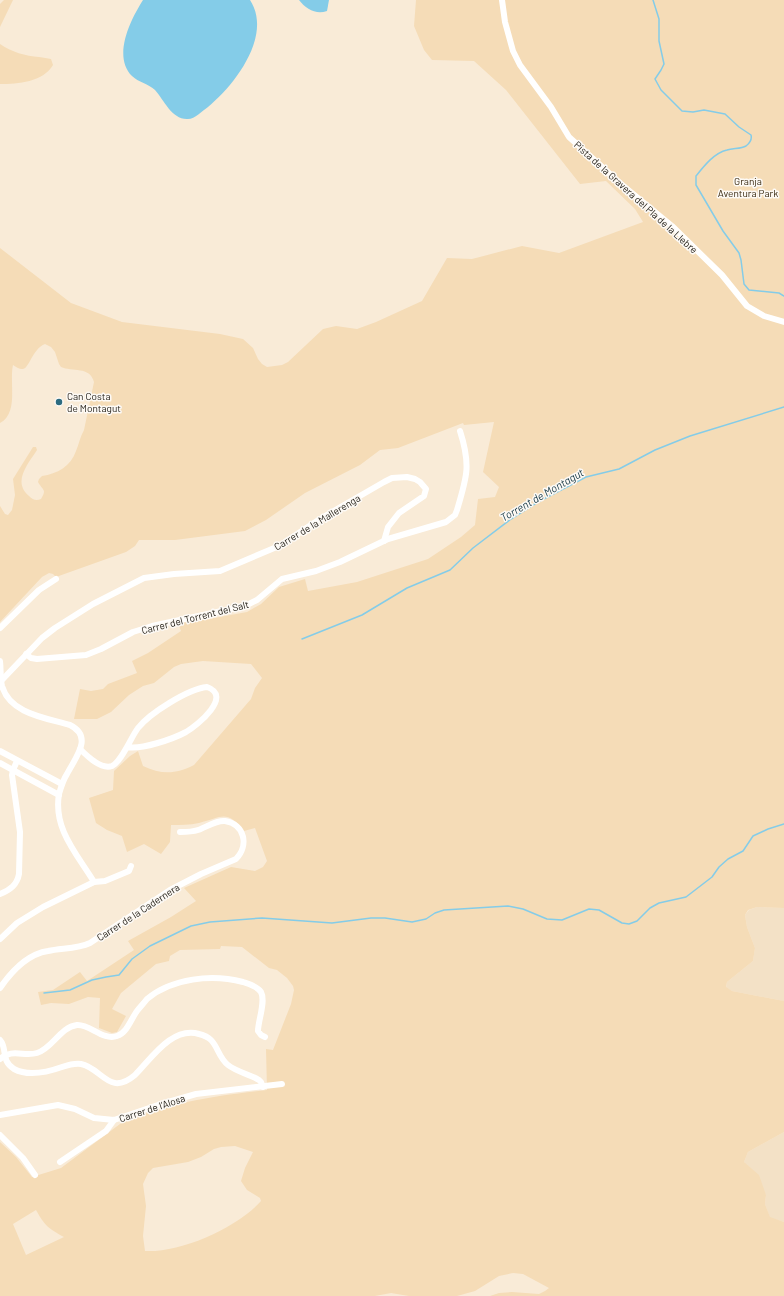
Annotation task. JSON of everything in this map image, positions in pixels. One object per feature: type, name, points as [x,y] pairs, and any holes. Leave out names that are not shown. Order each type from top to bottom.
[{"type":"street","name":"Pista de la Gravera del Pla de la Llebre","points":[[502,0],[508,36],[516,58],[551,107],[569,137],[621,184],[672,226],[722,275],[747,306],[764,316],[784,322]]},
{"type":"street","name":"Carrer del Torrent del Salt","points":[[26,654],[31,658],[37,659],[86,655],[101,649],[133,632],[152,626],[245,606],[257,600],[282,579],[316,571],[384,541],[446,522],[454,515],[460,501],[467,474],[466,454],[460,431]]},
{"type":"street","name":"Carrer de la Mallerenga","points":[[1,681],[42,638],[72,616],[144,578],[174,574],[220,571],[279,546],[320,519],[384,482],[400,477],[407,477],[420,482],[426,489],[424,496],[399,513],[388,527],[384,541]]},
{"type":"street","points":[[0,628],[39,590],[56,579]]},
{"type":"street","points":[[0,661],[1,681],[4,690],[11,701],[23,710],[39,717],[75,727],[80,734],[82,739],[80,749],[62,784],[59,795],[59,815],[62,829],[71,847],[94,882]]},
{"type":"street","points":[[80,749],[99,764],[109,766],[113,765],[117,762],[126,747],[139,727],[166,705],[202,687],[210,688],[215,692],[216,701],[209,713],[203,720],[191,729],[173,738],[138,747],[126,747]]},
{"type":"street","points":[[0,751],[62,784]]},
{"type":"street","points":[[0,894],[13,887],[19,874],[20,832],[13,786],[13,770],[17,761]]},
{"type":"street","points":[[0,763],[59,795]]},
{"type":"street","name":"Carrer de la Cadernera","points":[[0,988],[13,972],[31,957],[42,952],[84,946],[170,890],[201,874],[236,859],[244,847],[243,838],[239,830],[232,823],[227,821],[218,821],[196,831],[180,832]]},
{"type":"street","points":[[0,939],[13,927],[43,907],[94,882],[105,881],[129,870],[131,866]]},
{"type":"street","points":[[2,1057],[14,1052],[28,1054],[42,1051],[66,1030],[75,1025],[86,1027],[108,1036],[116,1036],[124,1032],[138,1009],[154,994],[172,985],[204,978],[237,980],[258,989],[262,995],[262,1000],[258,1031],[265,1037]]},
{"type":"street","points":[[0,1040],[3,1044],[2,1057],[13,1068],[28,1073],[40,1073],[68,1065],[80,1064],[90,1068],[108,1081],[117,1083],[130,1080],[135,1076],[166,1042],[189,1033],[195,1033],[212,1040],[221,1057],[227,1064],[259,1080],[263,1087]]},
{"type":"street","name":"Carrer de l'Alosa","points":[[0,1115],[58,1105],[69,1106],[94,1118],[114,1120],[196,1094],[282,1084]]},
{"type":"street","points":[[60,1162],[106,1131],[114,1120]]},
{"type":"street","points":[[0,1135],[32,1168],[35,1175]]},
{"type":"shaded area","points":[[757,907],[784,908],[784,1001],[732,991],[726,988],[727,982],[753,961],[755,948],[747,927],[745,915],[749,910]]},
{"type":"shaded area","points":[[784,1132],[784,1222],[770,1218],[765,1204],[766,1195],[744,1162],[748,1152]]},
{"type":"green space","points":[[4,0],[13,0],[0,27],[0,4]]},
{"type":"green space","name":"Granja Aventura Park","points":[[416,0],[784,0],[784,908],[757,907],[748,910],[745,915],[747,927],[755,948],[753,961],[727,982],[726,987],[732,991],[784,1001],[784,1132],[748,1152],[744,1162],[759,1175],[766,1195],[765,1204],[770,1217],[784,1222],[784,1296],[490,1296],[499,1293],[512,1292],[539,1294],[549,1288],[523,1274],[513,1273],[499,1276],[475,1291],[457,1296],[409,1296],[391,1293],[375,1296],[0,1296],[0,1142],[16,1157],[32,1177],[61,1168],[120,1124],[138,1116],[192,1101],[267,1090],[266,1049],[273,1050],[291,1004],[294,990],[287,978],[277,970],[269,968],[242,947],[221,946],[220,949],[180,950],[170,956],[169,961],[156,964],[121,993],[112,1009],[126,1016],[117,1032],[112,1033],[99,1028],[100,998],[88,997],[69,1004],[51,1003],[41,1005],[38,992],[53,990],[80,972],[87,981],[134,950],[128,941],[196,901],[184,888],[231,867],[255,871],[263,867],[267,861],[255,828],[244,831],[233,820],[224,816],[196,824],[171,825],[170,842],[161,854],[144,844],[127,852],[122,836],[107,830],[96,823],[89,798],[113,790],[114,771],[130,756],[138,751],[143,766],[156,771],[175,772],[194,765],[251,699],[255,688],[262,678],[251,664],[203,661],[181,664],[174,667],[154,683],[143,686],[129,695],[111,712],[97,719],[74,719],[80,689],[91,691],[103,689],[108,684],[137,673],[132,661],[148,653],[181,631],[178,623],[192,622],[247,612],[261,604],[279,587],[305,579],[308,591],[357,582],[428,559],[461,537],[475,525],[478,499],[495,497],[499,487],[483,472],[494,422],[464,425],[463,423],[398,448],[380,450],[360,465],[305,493],[266,520],[245,531],[175,540],[139,540],[135,546],[126,552],[56,577],[49,573],[42,577],[0,622],[0,506],[5,514],[8,515],[12,510],[15,495],[13,479],[33,447],[36,447],[37,450],[23,473],[22,485],[24,491],[35,500],[41,499],[44,493],[44,490],[38,482],[39,479],[42,476],[58,471],[71,461],[84,430],[94,382],[92,377],[85,372],[61,367],[55,352],[51,347],[45,344],[37,350],[27,366],[24,368],[20,369],[13,365],[11,405],[6,418],[0,423],[0,248],[71,303],[122,322],[220,334],[243,339],[253,348],[262,364],[267,367],[282,365],[288,362],[323,329],[336,326],[357,329],[422,301],[447,258],[472,259],[522,246],[559,253],[643,222],[635,209],[606,181],[580,184],[506,90],[474,61],[432,60],[424,50],[414,26]],"holes":[[[235,1146],[253,1152],[245,1168],[241,1181],[247,1190],[260,1198],[261,1201],[251,1211],[238,1220],[207,1237],[175,1248],[159,1251],[145,1251],[143,1236],[146,1206],[143,1184],[148,1173],[153,1168],[188,1162],[201,1157],[214,1149]],[[36,1210],[47,1226],[64,1237],[26,1255],[13,1224]]]},
{"type":"green space","points":[[0,44],[29,56],[51,59],[53,65],[49,71],[30,81],[0,84]]},
{"type":"water","points":[[143,0],[250,0],[256,14],[257,28],[254,43],[248,58],[239,73],[218,98],[193,118],[188,119],[177,116],[169,109],[155,90],[134,78],[126,68],[124,48],[126,38],[133,17]]},
{"type":"water","points":[[299,0],[329,0],[327,11],[315,12]]},
{"type":"waterway","points":[[653,0],[659,19],[659,41],[664,64],[655,79],[661,90],[682,111],[693,112],[704,110],[725,114],[739,127],[751,135],[749,144],[746,146],[742,148],[729,149],[710,160],[696,176],[696,185],[723,231],[739,253],[744,284],[749,290],[779,293],[784,296]]},
{"type":"waterway","name":"Torrent de Montagut","points":[[302,639],[362,615],[407,588],[450,570],[473,548],[511,519],[538,502],[586,477],[619,469],[655,450],[690,436],[784,407]]},
{"type":"waterway","points":[[44,993],[70,990],[92,980],[119,975],[132,959],[150,946],[191,926],[210,922],[262,918],[332,923],[371,918],[385,918],[412,922],[426,919],[435,913],[444,910],[508,906],[523,909],[547,919],[562,920],[589,909],[599,910],[622,923],[629,924],[637,921],[650,908],[659,903],[686,897],[712,877],[719,867],[728,859],[743,851],[753,836],[784,824]]},
{"type":"place","name":"Can Costa de Montagut","points":[[59,402]]}]
